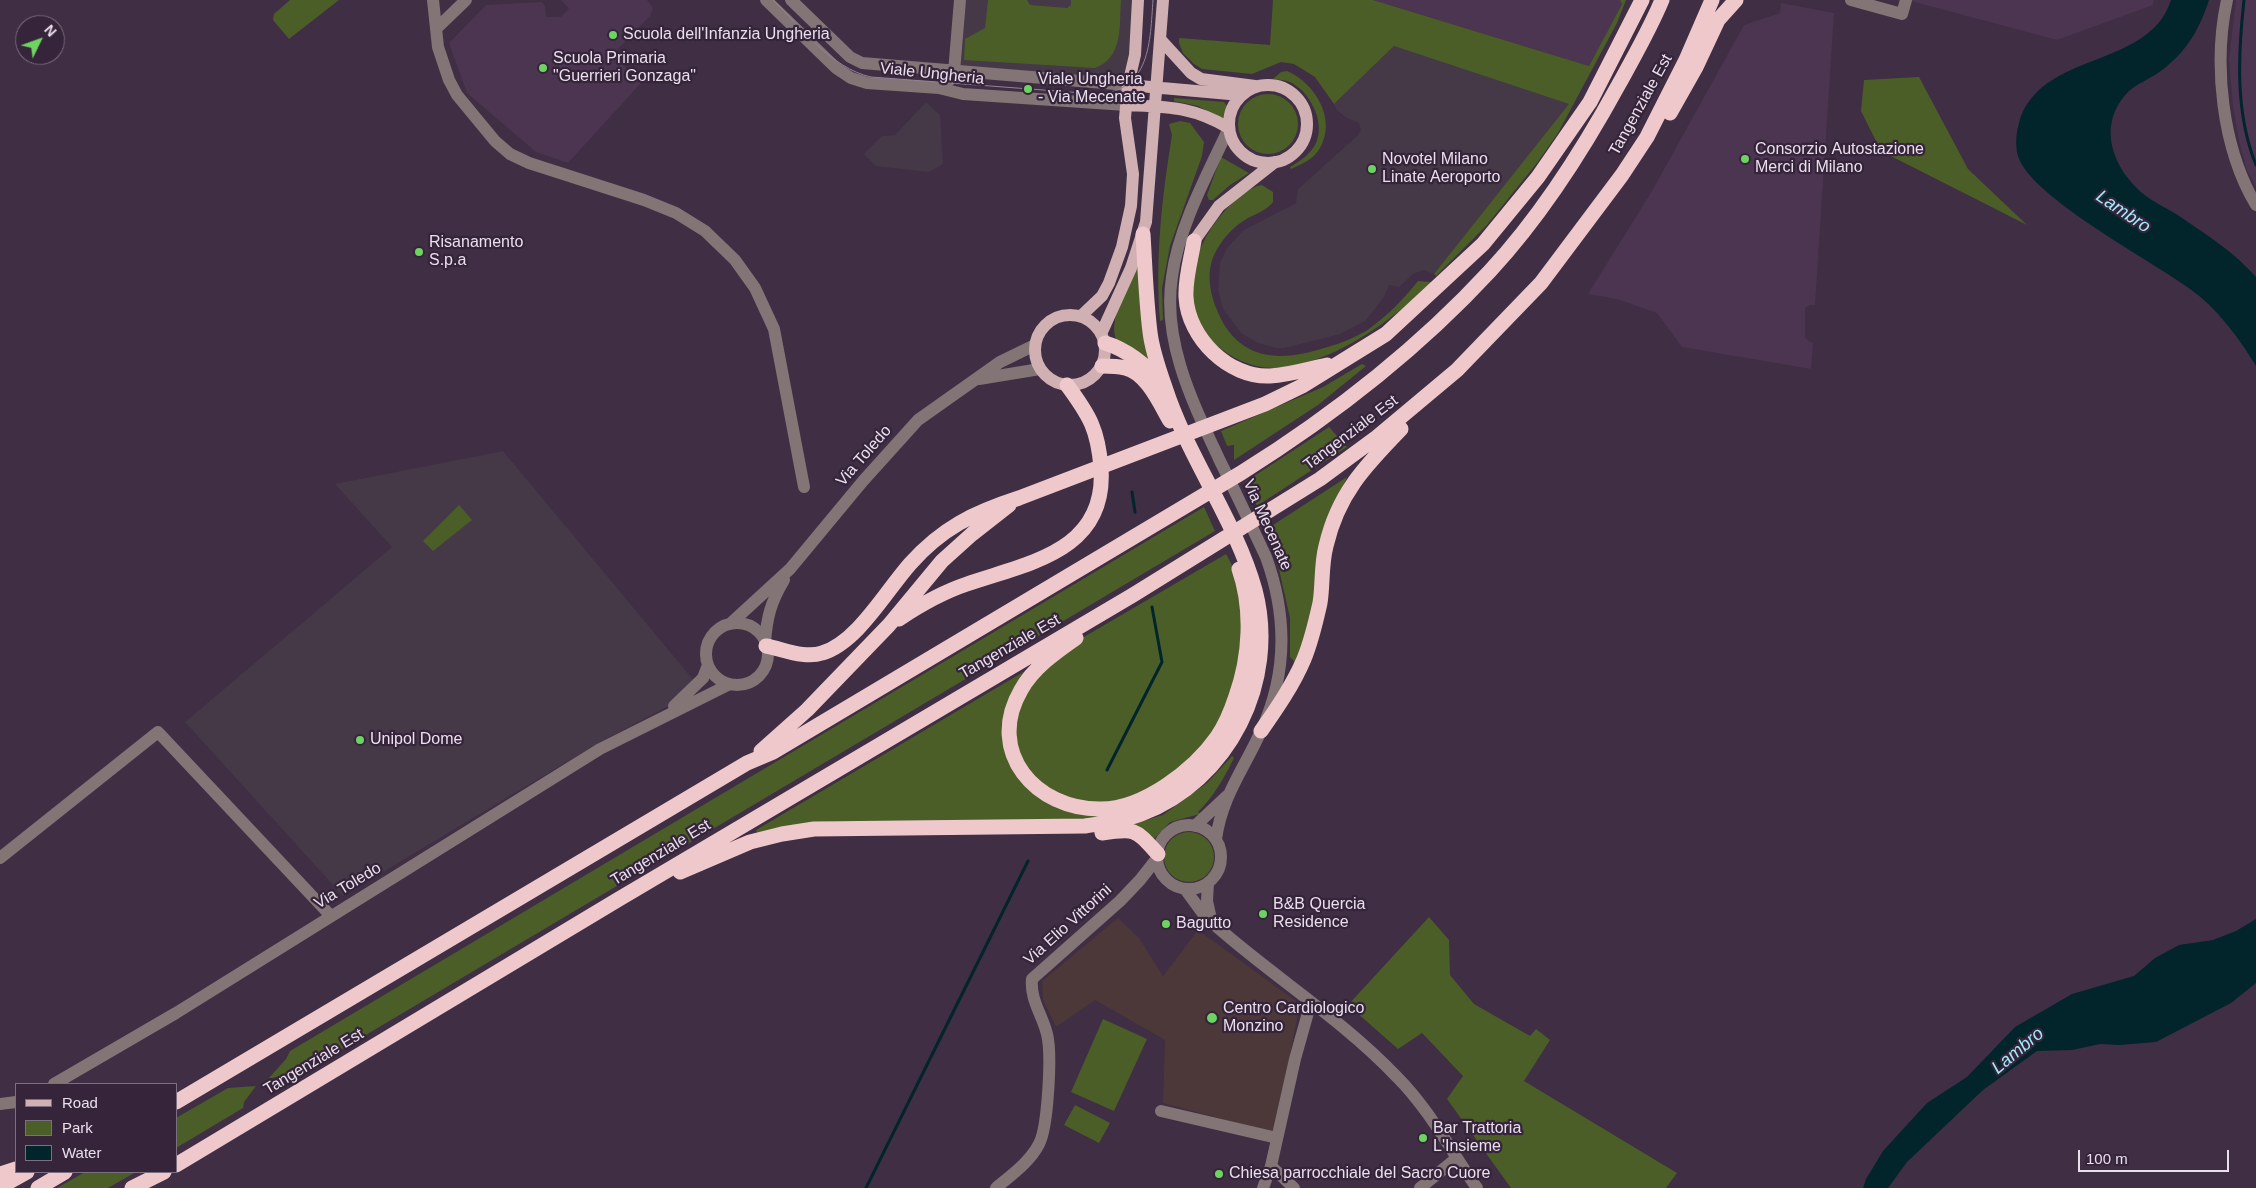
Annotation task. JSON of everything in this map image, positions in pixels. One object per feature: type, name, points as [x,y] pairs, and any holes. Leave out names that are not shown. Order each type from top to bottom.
[{"type":"highway","points":[[1632,0],[1634,18]]},
{"type":"highway","points":[[765,644],[810,655],[822,654],[834,648],[852,633],[910,564],[948,528],[984,509],[1019,498],[1220,422],[1287,393],[1386,334],[1457,271],[1498,227],[1538,177],[1590,102],[1642,0]]},
{"type":"highway","name":"Tangenziale Est","points":[[179,1100],[747,764],[773,752],[1241,473],[1296,438],[1352,398],[1426,335],[1491,270],[1572,166],[1613,96],[1653,22],[1662,0]]},
{"type":"highway","name":"Tangenziale Est","points":[[178,1164],[619,899],[1133,595],[1320,479],[1377,437],[1457,370],[1541,283],[1622,175],[1647,137],[1686,60],[1712,0]]},
{"type":"highway","points":[[1647,137],[1666,120],[1696,67],[1718,20],[1736,0]]},
{"type":"highway","points":[[619,899],[750,842],[782,834],[845,828],[1085,826],[1116,821],[1141,814],[1170,800],[1197,780],[1221,756],[1236,733],[1249,707],[1261,653],[1260,619],[1255,590],[1245,559],[1165,388],[1150,334],[1143,234]]},
{"type":"highway","points":[[1194,241],[1186,287],[1188,311],[1205,344],[1217,355],[1232,367],[1246,372],[1269,376],[1340,363]]},
{"type":"highway","points":[[1103,338],[1142,364],[1165,388]]},
{"type":"highway","points":[[1102,366],[1127,368],[1137,373],[1156,396],[1174,430],[1234,556],[1241,576],[1248,621],[1246,661],[1229,716],[1217,737],[1200,758],[1181,775],[1158,790],[1120,806],[1103,809],[1066,804],[1035,787],[1023,774],[1014,758],[1010,743],[1012,709],[1021,689],[1034,672],[1054,654],[1133,595]]},
{"type":"highway","points":[[1261,731],[1290,687],[1305,658],[1320,604],[1325,548],[1334,519],[1347,492],[1362,468],[1457,370]]},
{"type":"highway","points":[[889,625],[941,595],[1052,555],[1069,543],[1083,529],[1094,512],[1098,498],[1102,480],[1100,454],[1094,425],[1084,407],[1067,385]]},
{"type":"highway","points":[[747,764],[807,710],[889,625],[942,561],[972,534],[1019,498]]},
{"type":"highway","points":[[962,826],[977,832],[1016,836],[1095,834],[1130,830],[1143,836],[1158,855]]},
{"type":"highway","points":[[0,1174],[15,1170]]},
{"type":"highway","points":[[0,1187],[25,1173]]},
{"type":"highway","points":[[38,1188],[63,1173]]},
{"type":"highway","points":[[132,1188],[163,1173]]},
{"type":"highway","points":[[145,1188],[164,1173]]},
{"type":"main road","points":[[1081,316],[1102,296],[1109,283],[1122,247],[1131,206],[1133,174],[1125,118],[1128,85],[1135,55],[1138,0]]},
{"type":"main road","points":[[1103,338],[1131,268],[1146,222],[1163,0]]},
{"type":"main road","name":"Via Mecenate","points":[[1160,39],[1191,73],[1200,79],[1255,86],[1270,84],[1288,90],[1299,100],[1306,113],[1306,132],[1301,146],[1288,157],[1275,162],[1219,206],[1194,241]]},
{"type":"main road","points":[[1128,85],[1241,94],[1255,86]]},
{"type":"main road","name":"Via Mecenate","points":[[1229,128],[1231,109],[1241,94]]},
{"type":"main road","points":[[1126,105],[1155,106],[1198,112],[1229,128],[1233,142],[1246,157],[1260,162],[1275,162]]},
{"type":"main road","points":[[1066,315],[1081,316],[1096,326],[1103,338],[1105,352],[1102,366],[1086,382],[1067,385],[1052,380],[1040,369],[1035,358],[1035,345],[1040,332],[1052,319],[1066,315]]},
{"type":"street","points":[[433,0],[442,64],[457,95],[495,141],[510,154],[529,164],[660,205],[705,231],[735,260],[755,288],[774,329],[804,487]]},
{"type":"street","points":[[436,29],[466,0]]},
{"type":"street","name":"Viale Ungheria","points":[[766,0],[836,68],[867,83],[939,88],[963,94],[1126,105]]},
{"type":"street","name":"Viale Ungheria","points":[[792,0],[850,57],[862,63],[1128,85]]},
{"type":"street","points":[[939,88],[951,79],[954,72],[960,0]]},
{"type":"street","points":[[1851,0],[1902,14],[1906,0]]},
{"type":"street","points":[[2227,0],[2222,44],[2227,128],[2236,159],[2256,205]]},
{"type":"street","points":[[844,73],[850,57]]},
{"type":"street","name":"Via Mecenate","points":[[1216,839],[1227,796],[1261,731],[1270,709],[1279,671],[1282,643],[1279,598],[1266,556],[1188,392],[1175,348],[1172,326],[1170,298],[1175,259],[1182,235],[1229,128]]},
{"type":"street","name":"Via Mecenate","points":[[1172,326],[1181,276],[1194,241]]},
{"type":"street","name":"Via Toledo","points":[[790,569],[863,481],[918,420],[1000,362],[1035,345]]},
{"type":"street","points":[[976,380],[1040,369]]},
{"type":"street","points":[[790,569],[774,596],[767,615],[766,663],[759,675],[744,684],[730,684],[717,678],[708,665],[706,654],[709,641],[718,630],[730,624],[790,569]]},
{"type":"street","points":[[730,624],[741,624],[751,627],[759,633],[765,644]]},
{"type":"street","points":[[661,718],[691,692],[703,678],[708,665]]},
{"type":"street","points":[[661,718],[730,684]]},
{"type":"street","name":"Via Toledo","points":[[56,1083],[176,1013],[330,915],[583,760],[661,718]]},
{"type":"street","points":[[0,858],[158,732],[330,915]]},
{"type":"street","name":"Via Mecenate","points":[[1195,826],[1227,796]]},
{"type":"street","points":[[1140,880],[1158,855],[1162,840],[1171,831],[1182,826],[1195,826],[1210,833],[1216,839],[1221,850],[1221,863],[1217,874],[1208,883],[1197,888],[1185,889],[1173,884],[1166,878],[1160,870],[1158,855]]},
{"type":"street","points":[[1140,880],[1152,877],[1166,878]]},
{"type":"street","name":"Via Elio Vittorini","points":[[996,1188],[1028,1159],[1040,1144],[1051,1059],[1047,1033],[1031,991],[1032,979],[1120,901],[1140,880]]},
{"type":"street","points":[[1208,883],[1207,901],[1211,919]]},
{"type":"street","points":[[1185,889],[1204,915],[1211,919],[1223,933],[1350,1033],[1403,1082],[1477,1188]]},
{"type":"street","points":[[1263,1188],[1272,1166],[1295,1059],[1310,1002]]},
{"type":"street","points":[[0,1104],[15,1102]]},
{"type":"street","points":[[1161,1111],[1277,1138]]},
{"type":"street","points":[[1420,1188],[1456,1158]]},
{"type":"street","points":[[1272,1166],[1294,1188]]},
{"type":"shaded area","name":"Scuola Primaria \"Guerrieri Gonzaga\"","points":[[561,0],[647,0],[653,8],[650,16],[613,54],[641,83],[568,163],[536,152],[467,93],[449,43],[486,5],[542,2],[545,6],[546,17],[561,17],[569,9]]},
{"type":"shaded area","points":[[961,0],[1138,0],[1127,84],[955,71]]},
{"type":"shaded area","points":[[1373,0],[1624,0],[1589,66]]},
{"type":"shaded area","points":[[1907,0],[2154,0],[2153,5],[2057,40]]},
{"type":"shaded area","points":[[2236,0],[2256,0],[2256,188],[2247,170],[2239,141],[2233,106],[2229,59]]},
{"type":"shaded area","name":"Consorzio Autostazione Merci di Milano","points":[[1781,3],[1834,13],[1815,305],[1805,308],[1805,337],[1813,343],[1811,369],[1682,347],[1657,313],[1617,299],[1588,294],[1652,191],[1744,25],[1780,13]]},
{"type":"shaded area","points":[[1394,46],[1570,104],[1434,274],[1423,270],[1413,274],[1399,287],[1389,285],[1383,299],[1365,321],[1340,334],[1284,348],[1276,348],[1258,343],[1241,333],[1223,309],[1218,291],[1220,263],[1227,248],[1244,230],[1296,203],[1298,189],[1357,136],[1361,130],[1359,123],[1345,117],[1337,110],[1334,104]]},
{"type":"shaded area","points":[[926,102],[940,115],[943,164],[929,172],[876,166],[864,154],[882,136],[895,135]]},
{"type":"shaded area","points":[[503,451],[701,689],[600,742],[343,896],[185,722],[392,547],[335,484]]},
{"type":"shaded area","name":"Centro Cardiologico Monzino","points":[[1118,918],[1139,938],[1163,976],[1198,930],[1300,1004],[1274,1133],[1163,1103],[1165,1040],[1095,1000],[1056,1027],[1043,1000],[1042,981]]},
{"type":"green space","points":[[290,0],[339,0],[289,39],[273,20],[274,14]]},
{"type":"green space","points":[[988,0],[1027,0],[1030,5],[1067,8],[1071,5],[1071,0],[1121,0],[1120,30],[1115,48],[1111,56],[1104,63],[1095,68],[964,60],[965,39],[985,28]]},
{"type":"green space","points":[[1273,0],[1373,0],[1589,66],[1622,4],[1620,0],[1626,0],[1617,23],[1558,133],[1537,163],[1486,226],[1436,276],[1434,274],[1569,104],[1394,46],[1334,104],[1315,77],[1294,64],[1281,62],[1252,74],[1202,69],[1183,53],[1179,38],[1270,45]]},
{"type":"green space","points":[[1287,71],[1306,84],[1314,93],[1320,103],[1326,125],[1325,137],[1317,152],[1307,161],[1291,169],[1290,167],[1305,157],[1314,147],[1319,127],[1315,111],[1307,96],[1290,82],[1273,79],[1281,72]]},
{"type":"green space","points":[[1919,77],[1968,169],[2027,225],[1881,151],[1861,111],[1864,80]]},
{"type":"green space","points":[[1268,94],[1285,99],[1293,107],[1298,124],[1293,141],[1285,149],[1268,154],[1251,149],[1243,141],[1238,124],[1243,107],[1251,99]]},
{"type":"green space","points":[[1174,98],[1224,102],[1227,106],[1222,119],[1198,106],[1174,101]]},
{"type":"green space","points":[[1180,121],[1190,123],[1204,142],[1202,156],[1170,246],[1162,288],[1163,320],[1160,321],[1159,251],[1162,204],[1172,135],[1169,124]]},
{"type":"green space","points":[[1221,157],[1249,173],[1230,185],[1213,200],[1209,200],[1207,195]]},
{"type":"green space","points":[[1262,185],[1273,192],[1273,202],[1265,210],[1243,221],[1222,241],[1213,258],[1210,273],[1212,295],[1225,327],[1248,348],[1275,356],[1307,353],[1335,345],[1373,326],[1407,295],[1418,281],[1431,282],[1432,285],[1364,336],[1327,355],[1286,367],[1268,368],[1250,364],[1233,357],[1205,333],[1196,317],[1191,300],[1191,281],[1198,253],[1206,236],[1217,220],[1241,196],[1251,189]]},
{"type":"green space","points":[[1139,256],[1150,363],[1123,347],[1117,341],[1114,333],[1117,311]]},
{"type":"green space","points":[[1362,364],[1366,366],[1318,405],[1234,460],[1234,445],[1227,446],[1221,431],[1323,387]]},
{"type":"green space","points":[[1329,427],[1347,447],[1257,506],[1245,482]]},
{"type":"green space","points":[[1347,477],[1331,513],[1311,616],[1296,663],[1290,657],[1290,618],[1279,569],[1268,535],[1270,527]]},
{"type":"green space","points":[[459,505],[472,520],[433,551],[423,541]]},
{"type":"green space","points":[[1204,507],[1215,531],[300,1074],[292,1073],[268,1079],[286,1059],[290,1051]]},
{"type":"green space","points":[[1226,554],[1233,567],[1242,604],[1242,656],[1222,720],[1195,755],[1157,785],[1132,797],[1093,806],[1047,790],[1024,763],[1014,735],[1018,708],[1038,676],[1077,641]]},
{"type":"green space","points":[[1244,575],[1254,612],[1257,640],[1254,667],[1244,703],[1228,737],[1205,766],[1191,778],[1166,794],[1127,811],[1086,821],[841,821],[809,823],[758,834],[756,830],[1030,668],[1032,669],[1011,699],[1005,726],[1007,747],[1014,766],[1026,783],[1042,797],[1060,807],[1080,812],[1102,813],[1133,806],[1161,793],[1187,774],[1209,751],[1227,725],[1241,696],[1250,666],[1253,635]]},
{"type":"green space","points":[[1232,756],[1234,758],[1226,773],[1214,793],[1198,812],[1200,814],[1170,822],[1153,840],[1127,826],[1163,815],[1207,783]]},
{"type":"green space","points":[[1184,832],[1194,832],[1207,839],[1214,852],[1214,862],[1207,875],[1194,882],[1184,882],[1175,878],[1168,871],[1164,862],[1164,852],[1168,843],[1175,836]]},
{"type":"green space","points":[[1429,917],[1449,940],[1450,975],[1474,1004],[1530,1036],[1536,1029],[1550,1040],[1524,1081],[1677,1173],[1666,1188],[1511,1188],[1447,1099],[1463,1076],[1422,1033],[1398,1049],[1348,1005]]},
{"type":"green space","points":[[1103,1019],[1147,1039],[1114,1111],[1071,1092]]},
{"type":"green space","points":[[256,1086],[244,1102],[243,1108],[178,1147],[178,1117],[228,1088]]},
{"type":"green space","points":[[1075,1105],[1110,1123],[1099,1143],[1064,1125]]},
{"type":"green space","points":[[83,1173],[134,1173],[108,1188],[57,1188]]},
{"type":"water","name":"Lambro","points":[[2171,0],[2209,0],[2196,32],[2183,50],[2168,66],[2129,91],[2119,104],[2113,118],[2112,146],[2117,160],[2125,173],[2146,196],[2213,239],[2256,277],[2256,366],[2227,324],[2200,297],[2173,277],[2068,209],[2027,172],[2018,156],[2016,144],[2018,127],[2030,100],[2048,83],[2070,70],[2119,50],[2141,38],[2159,22]]},
{"type":"water","name":"Lambro","points":[[2256,919],[2256,983],[2231,1003],[2156,1042],[2120,1045],[2100,1044],[2072,1050],[2037,1051],[1983,1090],[1907,1162],[1888,1188],[1863,1188],[1866,1179],[1883,1151],[1927,1103],[1967,1077],[2015,1027],[2072,994],[2134,976],[2155,958],[2179,945],[2213,940],[2236,931]]},
{"type":"waterway","points":[[2244,0],[2240,41],[2241,104],[2244,125],[2256,165]]},
{"type":"waterway","points":[[1132,492],[1135,512]]},
{"type":"waterway","points":[[1107,770],[1162,662],[1152,607]]},
{"type":"waterway","points":[[866,1188],[1028,861]]},
{"type":"tram line","points":[[773,0],[830,56],[856,72],[871,77],[1096,94],[1114,91],[1128,84],[1137,74],[1144,62],[1148,47],[1153,0]]},
{"type":"place","name":"Scuola dell'Infanzia Ungheria","points":[[613,35]]},
{"type":"place","name":"Scuola Primaria \"Guerrieri Gonzaga\"","points":[[543,68]]},
{"type":"place","name":"Viale Ungheria - Via Mecenate","points":[[1028,89]]},
{"type":"place","name":"Consorzio Autostazione Merci di Milano","points":[[1745,159]]},
{"type":"place","name":"Novotel Milano Linate Aeroporto","points":[[1372,169]]},
{"type":"place","name":"Risanamento S.p.a","points":[[419,252]]},
{"type":"place","name":"Unipol Dome","points":[[360,740]]},
{"type":"place","name":"B&B Quercia Residence","points":[[1263,914]]},
{"type":"place","name":"Bagutto","points":[[1166,924]]},
{"type":"place","name":"Centro Cardiologico Monzino","points":[[1212,1018]]},
{"type":"place","name":"Bar Trattoria L'Insieme","points":[[1423,1138]]},
{"type":"place","name":"Chiesa parrocchiale del Sacro Cuore","points":[[1219,1174]]}]
